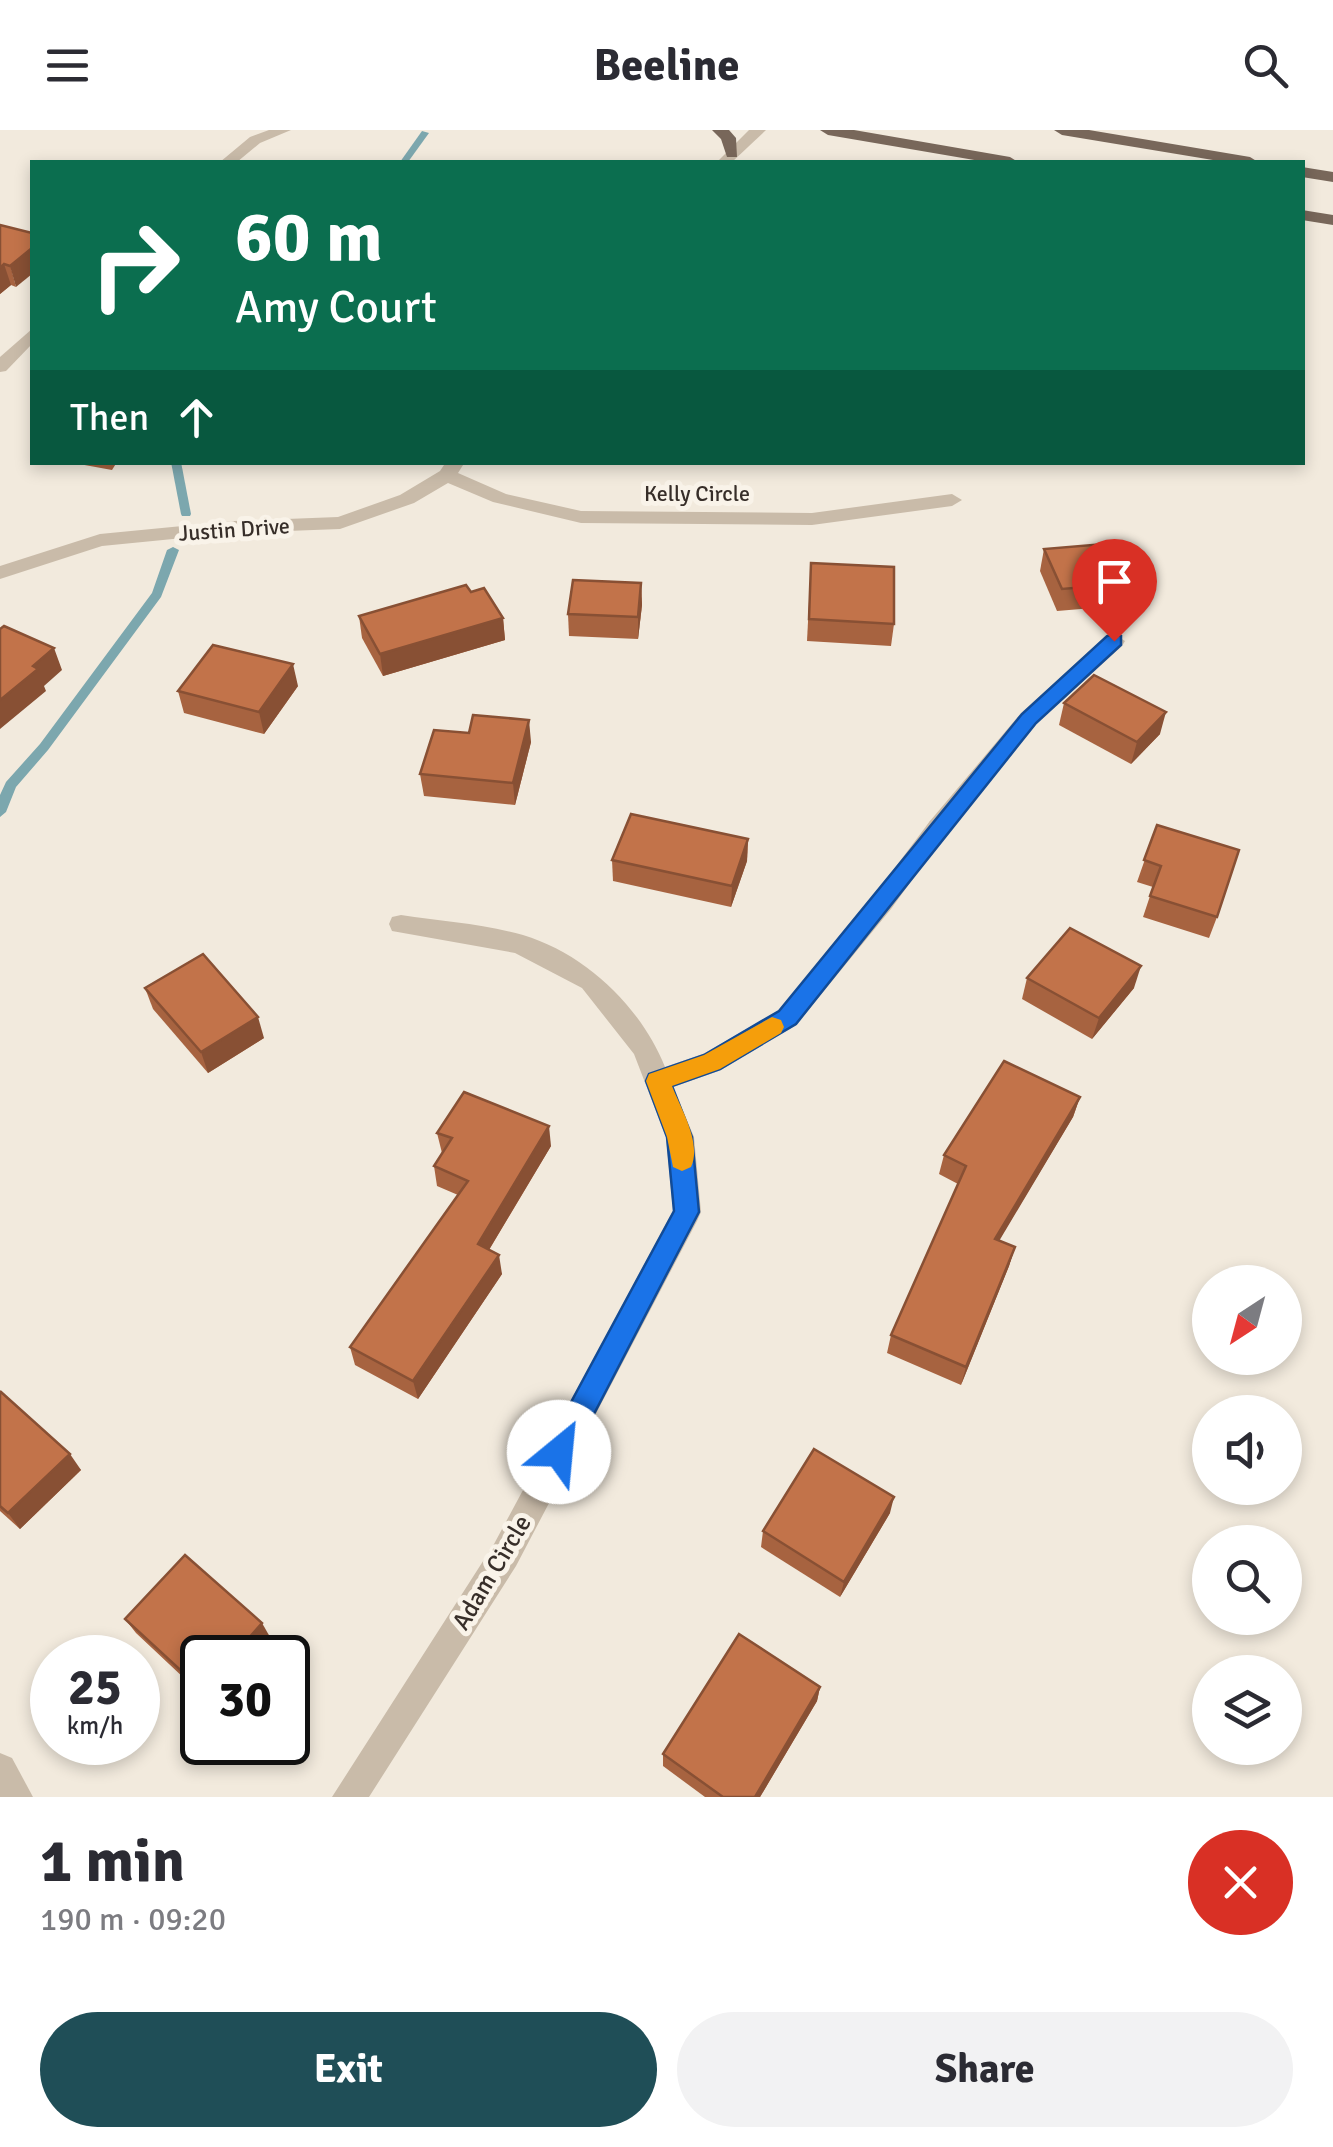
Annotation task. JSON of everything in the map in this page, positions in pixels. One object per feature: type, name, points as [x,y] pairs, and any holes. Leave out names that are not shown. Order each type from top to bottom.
[{"type":"main road","points":[[720,130],[728,138],[728,158]]},
{"type":"main road","points":[[828,130],[999,160]]},
{"type":"main road","points":[[1062,130],[1238,160]]},
{"type":"main road","points":[[1305,172],[1333,177]]},
{"type":"main road","points":[[1305,215],[1333,220]]},
{"type":"street","points":[[230,160],[255,140],[283,130]]},
{"type":"street","points":[[728,158],[758,130]]},
{"type":"street","points":[[0,368],[30,336]]},
{"type":"street","name":"Kelly Circle","points":[[451,469],[500,498],[581,517],[812,519],[952,500]]},
{"type":"street","name":"Justin Drive","points":[[6,565],[100,540],[340,522],[407,499],[451,469]]},
{"type":"street","points":[[658,1081],[712,1062],[788,1018],[1029,718],[1114,641]]},
{"type":"street","name":"Adam Circle","points":[[349,1797],[505,1556],[686,1212],[680,1137],[645,1049],[592,981],[520,944],[402,924]]},
{"type":"street","points":[[0,1770],[16,1797]]},
{"type":"building","points":[[0,225],[30,232],[30,250],[10,266],[4,264],[0,268]]},
{"type":"building","points":[[1104,544],[1122,584],[1062,589],[1044,549]]},
{"type":"building","points":[[811,563],[894,567],[894,624],[809,619]]},
{"type":"building","points":[[573,580],[641,583],[638,617],[568,614]]},
{"type":"building","points":[[466,585],[471,592],[484,588],[503,618],[380,654],[359,616]]},
{"type":"building","points":[[4,626],[54,648],[33,666],[38,669],[0,700],[0,629]]},
{"type":"building","points":[[213,645],[293,664],[259,712],[178,691]]},
{"type":"building","points":[[1094,675],[1166,712],[1137,742],[1064,703]]},
{"type":"building","points":[[473,715],[529,720],[513,783],[420,774],[434,730],[469,733]]},
{"type":"building","points":[[631,814],[748,839],[732,886],[612,860]]},
{"type":"building","points":[[1157,825],[1239,850],[1217,917],[1150,896],[1161,866],[1144,860]]},
{"type":"building","points":[[1070,928],[1141,966],[1099,1018],[1027,978]]},
{"type":"building","points":[[203,954],[258,1017],[201,1052],[145,988]]},
{"type":"building","points":[[1004,1061],[1080,1097],[995,1239],[1015,1247],[966,1367],[891,1335],[966,1166],[944,1155]]},
{"type":"building","points":[[464,1092],[549,1126],[478,1244],[499,1255],[413,1381],[350,1347],[468,1181],[434,1166],[452,1138],[437,1133]]},
{"type":"building","points":[[1,1392],[70,1454],[8,1513],[0,1506]]},
{"type":"building","points":[[814,1449],[894,1497],[844,1582],[763,1531]]},
{"type":"building","points":[[185,1555],[262,1623],[251,1635],[180,1635],[180,1670],[160,1651],[160,1635],[142,1635],[125,1619]]},
{"type":"building","points":[[739,1634],[820,1687],[755,1797],[723,1797],[663,1754]]},
{"type":"waterway","points":[[405,160],[425,133]]},
{"type":"waterway","points":[[177,465],[186,514]]},
{"type":"waterway","points":[[0,812],[10,785],[44,747],[157,594],[173,550]]},
{"type":"slow traffic","points":[[682,1160],[680,1137],[658,1081],[712,1062],[772,1027]]},
{"type":"route","points":[[559,1452],[686,1212],[680,1137],[658,1081],[712,1062],[788,1018],[1029,718],[1114,641]]}]
